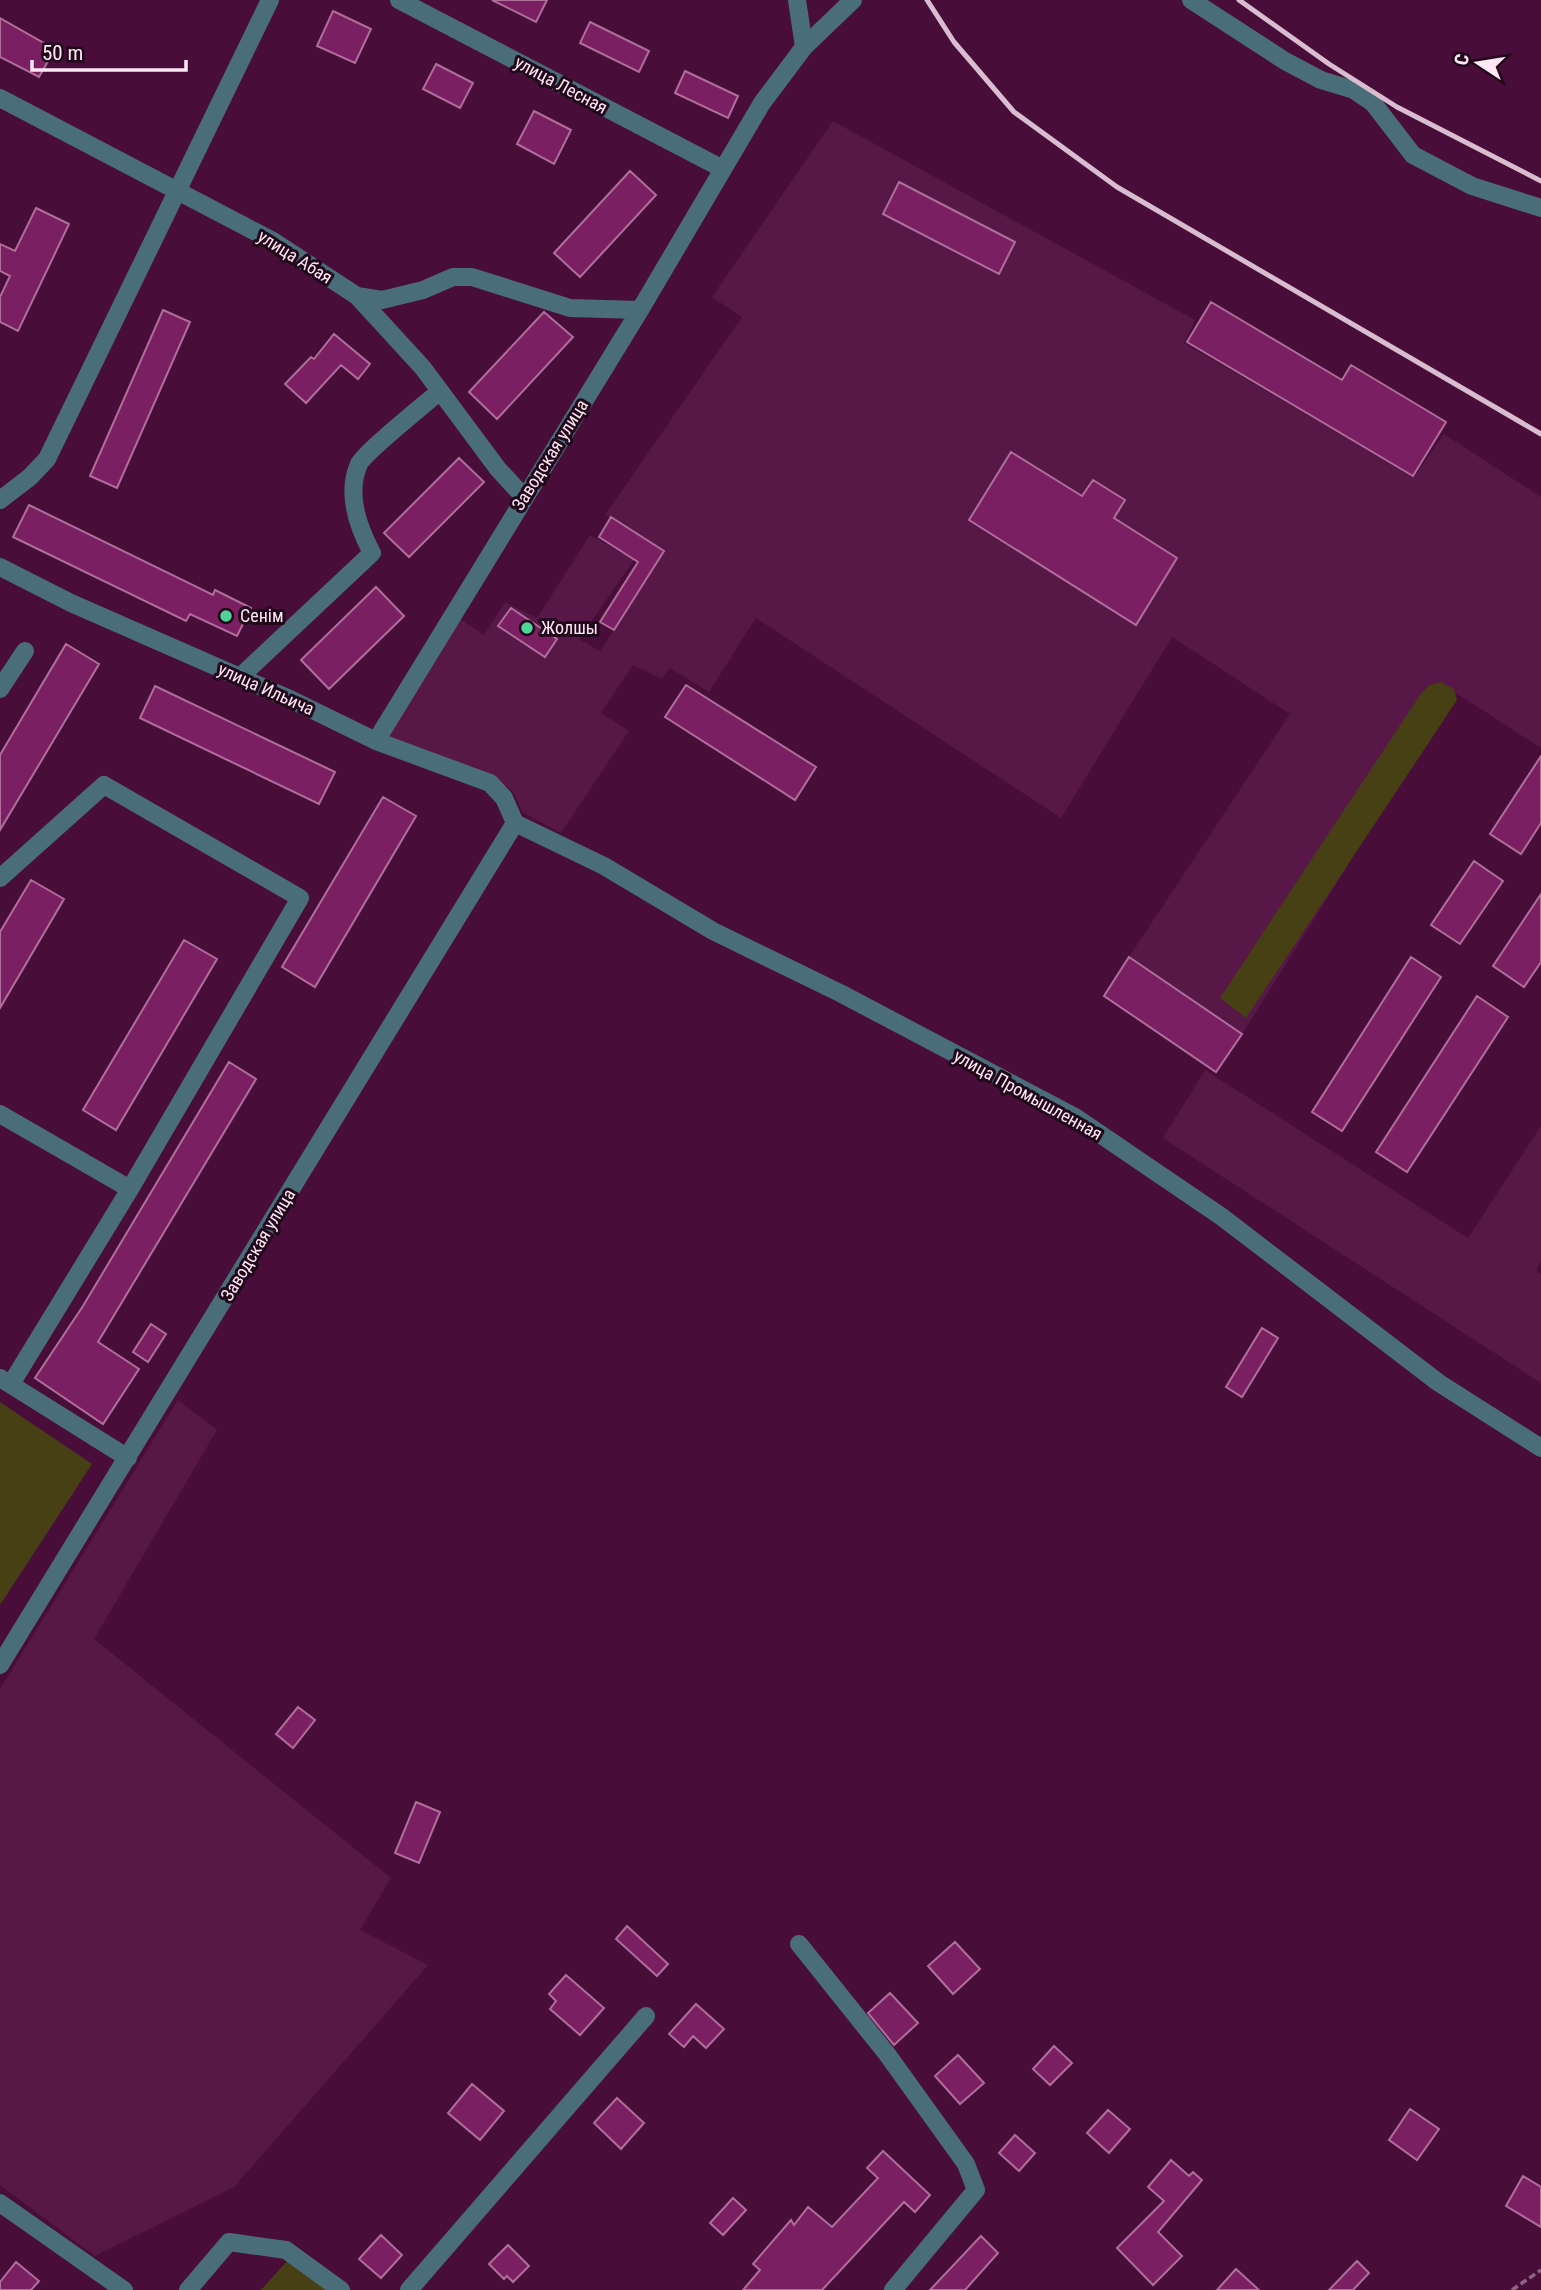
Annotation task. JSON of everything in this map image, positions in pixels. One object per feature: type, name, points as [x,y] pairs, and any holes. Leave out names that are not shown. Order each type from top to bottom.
[{"type":"street","points":[[0,500],[47,459],[270,0]]},
{"type":"street","name":"улица Лесная","points":[[399,0],[723,169]]},
{"type":"street","points":[[797,0],[804,47]]},
{"type":"street","name":"Заводская улица","points":[[376,741],[640,310],[762,103],[804,47],[853,0]]},
{"type":"street","points":[[1191,0],[1285,61],[1321,80],[1354,90],[1373,103],[1413,155],[1472,186],[1541,208]]},
{"type":"street","name":"улица Абая","points":[[0,97],[273,241],[357,296],[440,391],[498,469],[524,497]]},
{"type":"street","points":[[357,296],[382,300],[423,290],[453,277],[472,277],[570,308],[640,310]]},
{"type":"street","points":[[240,677],[372,553],[359,529],[355,506],[354,482],[360,462],[440,391]]},
{"type":"street","name":"улица Ильича","points":[[0,567],[71,603],[240,677],[376,741],[490,783],[504,797],[515,823]]},
{"type":"street","points":[[0,689],[25,652]]},
{"type":"street","points":[[0,877],[104,785],[300,898],[130,1189],[6,1381],[128,1458]]},
{"type":"street","name":"Заводская улица","points":[[2,1658],[128,1458],[515,823]]},
{"type":"street","name":"улица Промышленная","points":[[515,823],[604,866],[713,931],[841,993],[1075,1117],[1222,1216],[1439,1383],[1541,1448]]},
{"type":"street","points":[[0,1114],[130,1189]]},
{"type":"street","points":[[799,1944],[887,2054],[966,2164],[976,2190],[892,2290]]},
{"type":"street","points":[[408,2290],[646,2016]]},
{"type":"street","points":[[0,2203],[124,2290]]},
{"type":"street","points":[[188,2290],[229,2242],[286,2250],[341,2290]]},
{"type":"path","points":[[1512,2290],[1541,2270]]},
{"type":"shaded area","points":[[833,121],[1195,320],[1184,343],[1414,477],[1444,434],[1541,497],[1541,748],[1456,693],[1242,1034],[1129,957],[1290,714],[1172,637],[1061,818],[756,618],[709,692],[670,668],[662,679],[633,665],[601,713],[629,731],[561,833],[522,812],[514,793],[494,776],[475,767],[376,741],[447,610],[484,635],[505,602],[537,618],[590,535],[634,560],[579,639],[600,651],[664,552],[605,515],[742,317],[712,297]]},
{"type":"shaded area","points":[[1441,682],[1454,689],[1457,700],[1246,1018],[1220,998],[1420,695],[1429,685]]},
{"type":"shaded area","points":[[1205,1070],[1468,1238],[1541,1126],[1541,1261],[1536,1270],[1541,1274],[1541,1383],[1163,1138]]},
{"type":"shaded area","points":[[178,1400],[217,1430],[94,1639],[391,1878],[360,1930],[428,1965],[234,2187],[95,2256],[0,2185],[0,1689]]},
{"type":"shaded area","points":[[0,1402],[92,1464],[0,1605]]},
{"type":"shaded area","points":[[288,2260],[328,2290],[261,2290]]},
{"type":"building","points":[[492,0],[547,0],[536,22]]},
{"type":"building","points":[[333,11],[371,29],[355,63],[317,46]]},
{"type":"building","points":[[0,18],[49,46],[46,53],[51,56],[39,77],[0,57]]},
{"type":"building","points":[[590,22],[649,51],[639,72],[580,43]]},
{"type":"building","points":[[436,64],[473,83],[460,108],[423,89]]},
{"type":"building","points":[[685,71],[738,96],[728,118],[675,93]]},
{"type":"building","points":[[534,111],[571,130],[554,164],[517,144]]},
{"type":"building","points":[[630,171],[656,195],[580,277],[554,253]]},
{"type":"building","points":[[899,182],[1015,242],[999,274],[883,214]]},
{"type":"building","points":[[36,208],[69,224],[18,331],[0,322],[0,297],[10,276],[0,271],[0,244],[15,251]]},
{"type":"building","points":[[1211,302],[1342,380],[1351,365],[1446,422],[1413,476],[1187,342]]},
{"type":"building","points":[[163,310],[190,322],[117,488],[90,476]]},
{"type":"building","points":[[544,312],[573,337],[497,419],[469,392]]},
{"type":"building","points":[[334,334],[370,364],[358,379],[341,365],[306,403],[285,384],[311,357],[314,359]]},
{"type":"building","points":[[1011,452],[1082,496],[1093,480],[1125,500],[1114,518],[1177,558],[1136,625],[969,520]]},
{"type":"building","points":[[459,458],[484,482],[409,557],[384,533]]},
{"type":"building","points":[[29,505],[213,595],[215,590],[251,608],[237,636],[190,614],[186,621],[13,537]]},
{"type":"building","points":[[611,517],[664,551],[614,630],[600,622],[638,562],[599,537]]},
{"type":"building","points":[[376,587],[404,616],[329,689],[301,660]]},
{"type":"building","points":[[511,608],[557,639],[545,657],[498,626]]},
{"type":"building","points":[[66,644],[99,664],[0,830],[0,755]]},
{"type":"building","points":[[686,685],[816,767],[795,800],[665,717]]},
{"type":"building","points":[[155,686],[335,772],[319,804],[140,718]]},
{"type":"building","points":[[1541,756],[1541,823],[1521,854],[1490,834]]},
{"type":"building","points":[[383,797],[416,816],[315,987],[282,967]]},
{"type":"building","points":[[1474,861],[1503,881],[1460,944],[1431,925]]},
{"type":"building","points":[[31,880],[64,899],[0,1008],[0,932]]},
{"type":"building","points":[[1541,894],[1541,962],[1524,987],[1493,966]]},
{"type":"building","points":[[184,940],[217,959],[116,1130],[83,1110]]},
{"type":"building","points":[[1129,957],[1242,1034],[1216,1072],[1104,996]]},
{"type":"building","points":[[1411,957],[1441,977],[1342,1131],[1312,1112]]},
{"type":"building","points":[[1477,996],[1508,1017],[1407,1172],[1376,1152]]},
{"type":"building","points":[[229,1062],[256,1079],[98,1342],[139,1369],[103,1424],[35,1378],[83,1306]]},
{"type":"building","points":[[151,1324],[166,1334],[148,1362],[133,1352]]},
{"type":"building","points":[[1262,1328],[1278,1338],[1242,1397],[1226,1387]]},
{"type":"building","points":[[298,1707],[315,1720],[293,1748],[276,1734]]},
{"type":"building","points":[[416,1802],[440,1812],[419,1863],[395,1853]]},
{"type":"building","points":[[627,1926],[668,1964],[657,1976],[616,1939]]},
{"type":"building","points":[[955,1942],[980,1969],[953,1994],[928,1966]]},
{"type":"building","points":[[566,1975],[604,2008],[580,2035],[550,2009],[556,2001],[549,1994]]},
{"type":"building","points":[[890,1993],[918,2023],[894,2045],[868,2013]]},
{"type":"building","points":[[696,2004],[724,2029],[706,2048],[693,2036],[684,2047],[669,2034]]},
{"type":"building","points":[[1054,2046],[1072,2063],[1050,2085],[1033,2069]]},
{"type":"building","points":[[958,2055],[984,2083],[960,2104],[935,2076]]},
{"type":"building","points":[[472,2084],[504,2111],[480,2140],[448,2113]]},
{"type":"building","points":[[617,2098],[644,2123],[621,2149],[594,2123]]},
{"type":"building","points":[[1410,2109],[1439,2129],[1417,2160],[1389,2140]]},
{"type":"building","points":[[1108,2110],[1130,2129],[1109,2153],[1087,2133]]},
{"type":"building","points":[[1015,2135],[1035,2153],[1019,2171],[999,2153]]},
{"type":"building","points":[[883,2151],[930,2195],[915,2212],[904,2202],[822,2290],[743,2290],[760,2270],[753,2264],[791,2220],[794,2225],[808,2207],[832,2227],[878,2178],[867,2168]]},
{"type":"building","points":[[1171,2160],[1189,2176],[1193,2172],[1202,2180],[1158,2232],[1182,2256],[1153,2285],[1117,2248],[1164,2201],[1148,2187]]},
{"type":"building","points":[[1523,2176],[1541,2187],[1541,2227],[1506,2206]]},
{"type":"building","points":[[733,2198],[746,2210],[723,2235],[710,2223]]},
{"type":"building","points":[[381,2235],[402,2255],[381,2278],[359,2259]]},
{"type":"building","points":[[981,2236],[998,2253],[965,2290],[930,2290]]},
{"type":"building","points":[[508,2245],[529,2266],[513,2282],[507,2276],[504,2279],[489,2264]]},
{"type":"building","points":[[1357,2261],[1369,2273],[1353,2290],[1329,2290]]},
{"type":"building","points":[[16,2262],[39,2281],[31,2290],[0,2290],[0,2282]]},
{"type":"building","points":[[1236,2269],[1259,2290],[1217,2290]]},
{"type":"railway","points":[[927,0],[954,42],[1014,112],[1117,187],[1541,434]]},
{"type":"railway","points":[[1239,0],[1329,64],[1397,107],[1541,181]]},
{"type":"place","name":"Сенiм","points":[[226,616]]},
{"type":"place","name":"Жолшы","points":[[527,628]]}]
